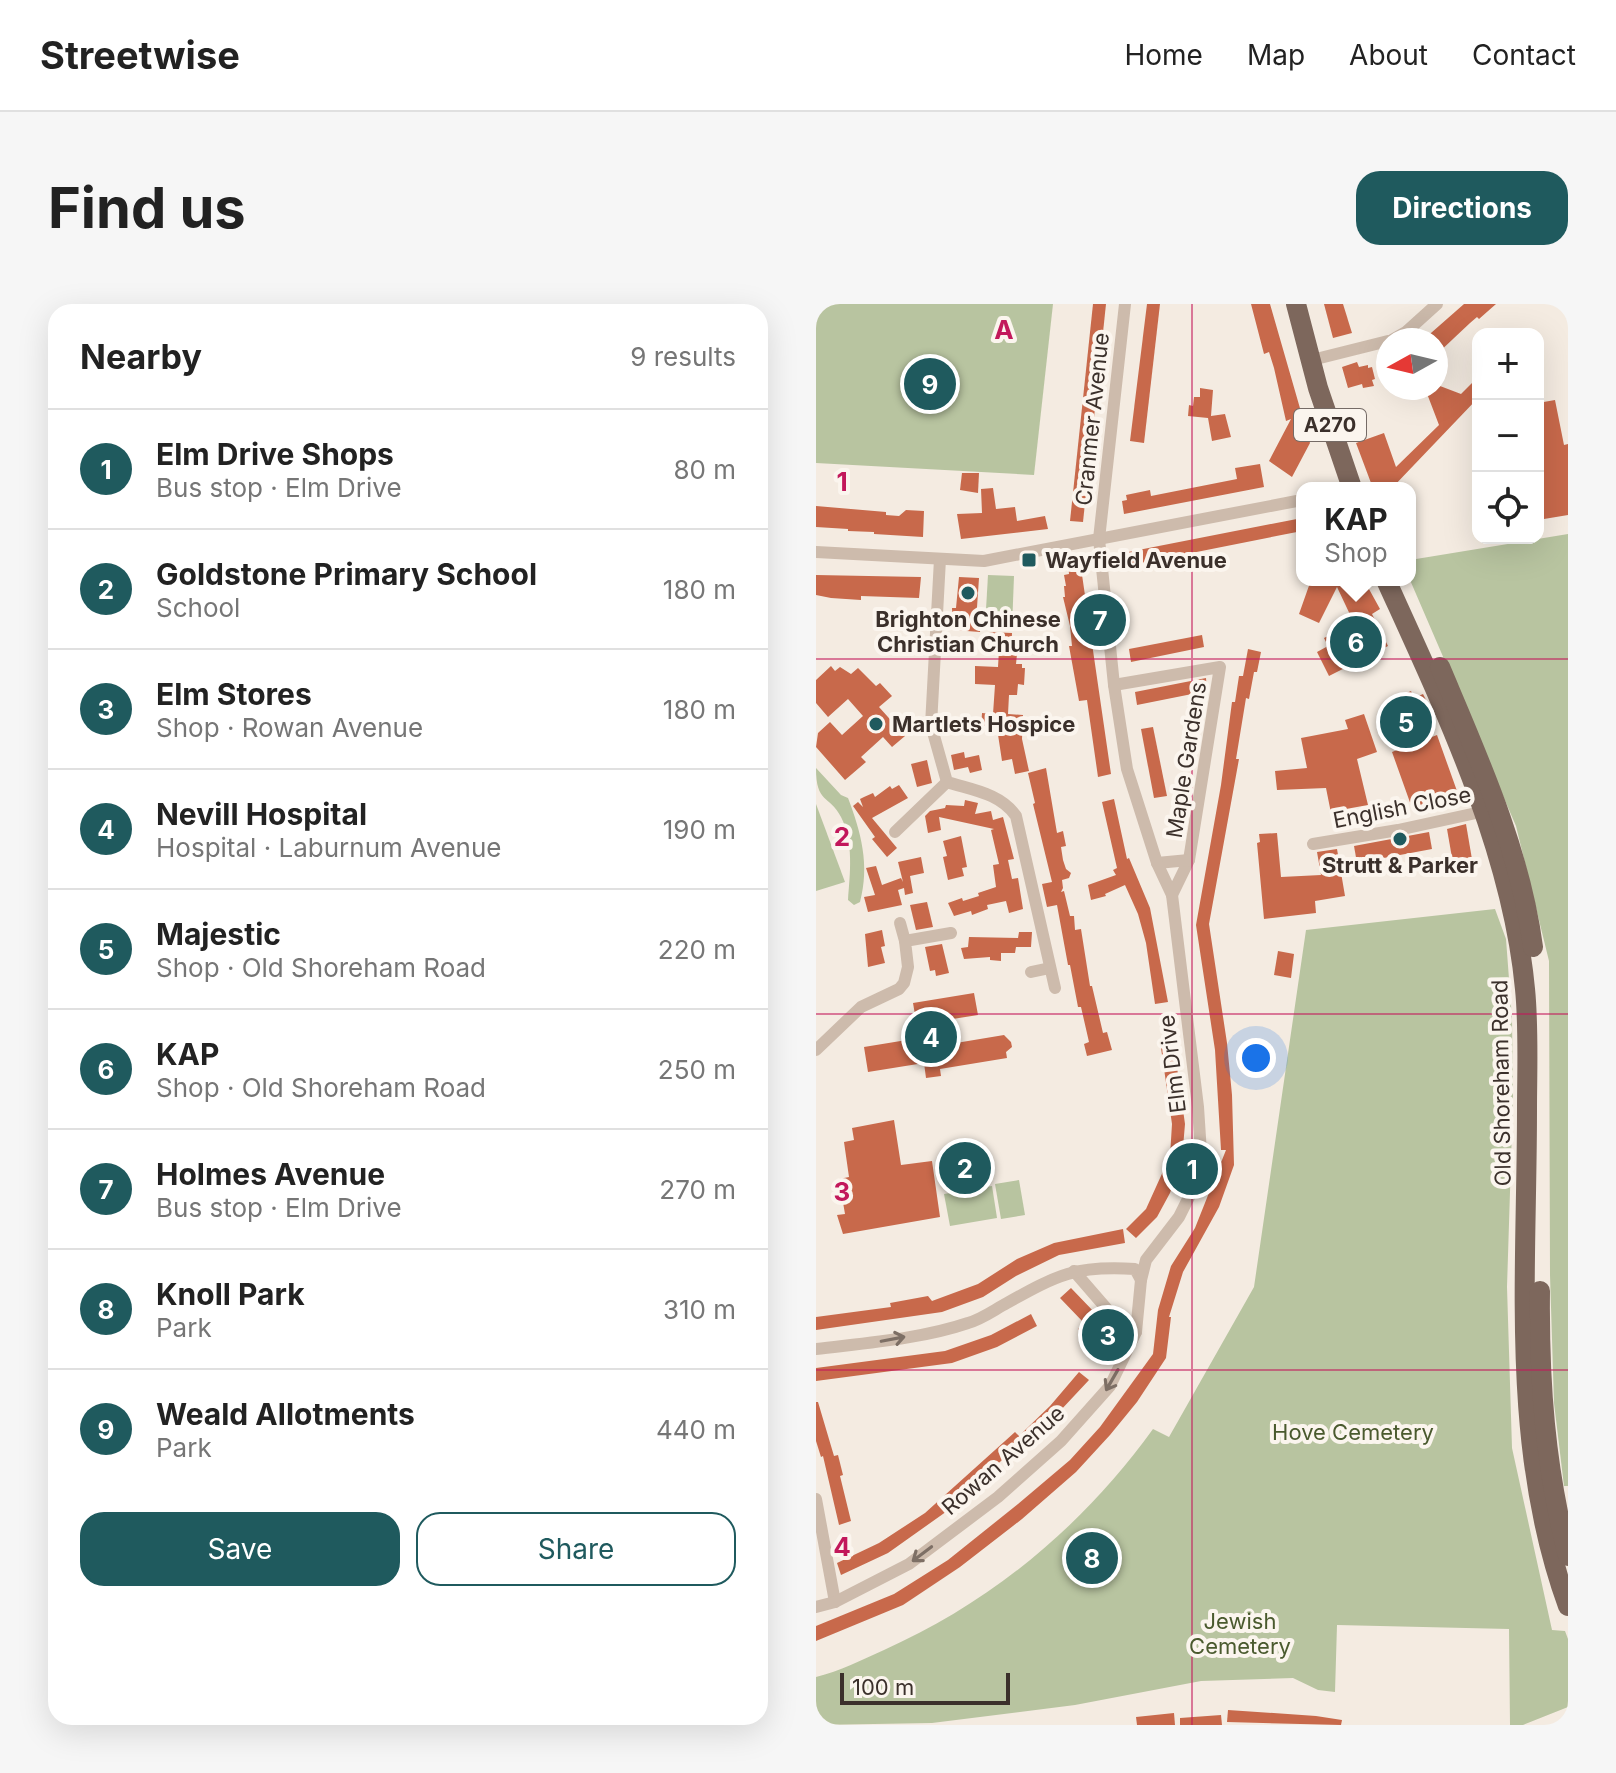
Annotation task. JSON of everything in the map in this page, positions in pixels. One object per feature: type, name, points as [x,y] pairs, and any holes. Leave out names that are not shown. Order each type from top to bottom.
[{"type":"main road","name":"A270","points":[[1296,304],[1318,388],[1350,482]]},
{"type":"main road","name":"Old Shoreham Road","points":[[1389,586],[1490,810],[1513,853],[1529,917],[1539,995],[1540,1351],[1545,1449],[1568,1556]]},
{"type":"main road","name":"Old Shoreham Road","points":[[1403,586],[1455,702],[1490,810],[1510,894],[1524,979],[1528,1038],[1525,1325],[1529,1425],[1550,1549],[1568,1606]]},
{"type":"street","name":"Cranmer Avenue","points":[[1099,539],[1125,304]]},
{"type":"street","points":[[1410,328],[1437,304]]},
{"type":"street","points":[[1312,360],[1376,344]]},
{"type":"street","points":[[816,552],[984,561],[1296,501]]},
{"type":"street","name":"Elm Drive","points":[[1099,539],[1114,685],[1127,769],[1157,863],[1172,895],[1201,1153],[1194,1187],[1179,1217],[1146,1260],[1141,1280]]},
{"type":"street","points":[[940,559],[931,725],[947,782]]},
{"type":"street","name":"Maple Gardens","points":[[1114,685],[1220,667],[1189,860],[1172,895]]},
{"type":"street","points":[[895,832],[947,782]]},
{"type":"street","points":[[947,782],[998,798],[1016,816],[1055,988]]},
{"type":"street","name":"English Close","points":[[1313,844],[1490,810]]},
{"type":"street","name":"Maple Gardens","points":[[1157,863],[1189,860]]},
{"type":"street","points":[[816,1050],[861,1007],[899,989],[904,983],[908,967],[900,923]]},
{"type":"street","points":[[905,941],[951,933]]},
{"type":"street","points":[[1031,972],[1050,968]]},
{"type":"street","points":[[816,1349],[885,1341],[970,1323],[1051,1279],[1074,1271],[1104,1267],[1135,1269],[1141,1280]]},
{"type":"street","points":[[1074,1271],[1119,1323],[1136,1332]]},
{"type":"street","name":"Rowan Avenue","points":[[816,1607],[835,1602],[909,1564],[998,1497],[1050,1451],[1110,1386],[1136,1332],[1141,1280]]},
{"type":"street","points":[[816,1499],[835,1602]]},
{"type":"green space","points":[[816,304],[1053,304],[1034,475],[816,463]]},
{"type":"green space","points":[[1568,534],[1568,1486],[1564,1486],[1554,1403],[1550,1275],[1549,961],[1516,826],[1413,586],[1416,586],[1416,559],[1507,544],[1544,544],[1544,538]]},
{"type":"green space","points":[[988,575],[1014,576],[1012,628],[985,627]]},
{"type":"green space","points":[[816,768],[841,795],[848,798],[857,823],[863,849],[864,875],[860,902],[854,905],[848,900],[848,837],[841,817],[818,788]]},
{"type":"green space","points":[[816,804],[845,882],[816,891]]},
{"type":"green space","name":"Hove Cemetery","points":[[1495,909],[1506,939],[1512,1019],[1513,1097],[1507,1287],[1512,1448],[1552,1630],[1565,1631],[1568,1639],[1568,1707],[1523,1725],[1510,1725],[1509,1629],[1337,1625],[1335,1692],[1318,1690],[1293,1678],[1201,1681],[1075,1705],[932,1723],[816,1725],[816,1677],[851,1665],[924,1631],[962,1609],[1033,1558],[1066,1528],[1126,1464],[1153,1429],[1169,1437],[1254,1287],[1306,930]]},
{"type":"green space","points":[[1019,1180],[1025,1215],[1001,1219],[995,1184]]},
{"type":"green space","points":[[992,1186],[997,1218],[950,1226],[944,1194]]},
{"type":"building","points":[[1093,304],[1106,304],[1083,522],[1070,521]]},
{"type":"building","points":[[1147,304],[1160,304],[1144,443],[1130,441]]},
{"type":"building","points":[[1251,304],[1270,304],[1310,443],[1292,477],[1269,461],[1291,419],[1286,421],[1274,368],[1269,352],[1264,354]]},
{"type":"building","points":[[1324,304],[1343,304],[1352,333],[1333,338]]},
{"type":"building","points":[[1464,304],[1496,304],[1448,344],[1448,328],[1437,328]]},
{"type":"building","points":[[1357,362],[1359,367],[1372,367],[1374,386],[1363,388],[1362,384],[1348,388],[1342,367]]},
{"type":"building","points":[[1472,383],[1472,404],[1398,482],[1371,482],[1356,443],[1384,433],[1396,467],[1439,425],[1429,400],[1448,400],[1448,389],[1461,394]]},
{"type":"building","points":[[1200,388],[1213,390],[1211,416],[1225,414],[1231,437],[1212,441],[1208,418],[1188,416],[1194,397],[1200,397]]},
{"type":"building","points":[[1555,400],[1564,445],[1568,444],[1568,515],[1544,519],[1544,472],[1544,402]]},
{"type":"building","points":[[1260,464],[1264,487],[1124,514],[1122,501],[1127,500],[1126,495],[1150,490],[1151,496],[1237,479],[1235,468]]},
{"type":"building","points":[[962,473],[979,473],[978,493],[960,490]]},
{"type":"building","points":[[993,488],[996,509],[1015,507],[1017,521],[1045,516],[1048,529],[961,539],[957,514],[982,513],[981,489]]},
{"type":"building","points":[[816,506],[886,512],[886,515],[899,516],[906,510],[924,511],[923,537],[816,527]]},
{"type":"building","points":[[1296,519],[1296,532],[1121,567],[1118,554]]},
{"type":"building","points":[[1080,561],[1111,774],[1098,777],[1087,700],[1079,701],[1069,646],[1072,646],[1070,626],[1063,597],[1066,586],[1064,575],[1069,574],[1068,563]]},
{"type":"building","points":[[816,575],[921,577],[919,598],[861,596],[861,600],[816,595]]},
{"type":"building","name":"Brighton Chinese Christian Church","points":[[959,577],[979,578],[976,622],[981,623],[980,632],[953,630],[952,608],[956,608]]},
{"type":"building","points":[[1309,586],[1367,586],[1380,609],[1372,614],[1388,646],[1329,676],[1317,652],[1328,646],[1324,638],[1354,623],[1337,587],[1319,623],[1299,614]]},
{"type":"building","points":[[988,632],[1012,633],[1011,654],[1017,654],[1016,664],[1022,664],[1025,668],[1024,685],[1018,684],[1017,695],[1009,695],[1008,714],[1023,715],[1022,739],[1029,771],[1015,774],[1012,759],[1002,761],[997,728],[981,728],[982,713],[993,714],[995,685],[975,684],[975,666],[998,667],[999,650],[987,649]]},
{"type":"building","points":[[1202,635],[1204,647],[1131,662],[1129,649]]},
{"type":"building","points":[[1248,649],[1261,652],[1249,699],[1246,698],[1236,759],[1239,759],[1209,924],[1227,1043],[1234,1165],[1219,1207],[1183,1272],[1169,1317],[1166,1358],[1137,1402],[1110,1435],[1076,1472],[1022,1519],[960,1567],[903,1605],[816,1641],[816,1626],[894,1594],[948,1560],[1070,1460],[1100,1427],[1153,1354],[1158,1310],[1171,1266],[1195,1228],[1226,1150],[1221,1150],[1215,1050],[1196,925],[1232,702],[1235,702],[1239,676],[1243,676]]},
{"type":"building","name":"Martlets Hospice","points":[[831,666],[835,671],[840,667],[851,674],[858,668],[876,686],[880,683],[892,696],[879,707],[905,736],[892,747],[883,737],[861,757],[866,762],[845,780],[816,747],[818,733],[830,722],[842,735],[863,716],[848,699],[828,717],[816,703],[816,680]]},
{"type":"building","points":[[1206,678],[1207,691],[1137,705],[1135,692]]},
{"type":"building","points":[[1411,691],[1414,698],[1423,694],[1425,698],[1432,714],[1416,722],[1424,740],[1437,735],[1457,791],[1412,808],[1392,752],[1407,746],[1386,702]]},
{"type":"building","points":[[1364,714],[1377,752],[1357,759],[1368,805],[1346,809],[1348,815],[1332,818],[1326,788],[1277,790],[1275,771],[1307,768],[1301,738],[1348,729],[1345,720]]},
{"type":"building","points":[[1153,727],[1167,796],[1154,798],[1141,729]]},
{"type":"building","points":[[964,752],[965,758],[979,755],[982,770],[970,773],[968,767],[954,770],[951,755]]},
{"type":"building","points":[[927,760],[932,783],[917,787],[911,764]]},
{"type":"building","points":[[1046,768],[1057,833],[1063,831],[1066,846],[1061,847],[1063,860],[1071,873],[1069,878],[1062,880],[1061,892],[1064,891],[1070,916],[1074,916],[1075,930],[1081,929],[1090,986],[1103,1033],[1107,1032],[1112,1050],[1087,1056],[1084,1044],[1089,1042],[1068,965],[1057,905],[1047,907],[1042,884],[1052,882],[1028,773]]},
{"type":"building","points":[[899,785],[908,798],[872,818],[897,848],[887,857],[872,839],[875,837],[853,806],[858,802],[863,807],[860,799],[873,793],[875,797],[890,786],[892,789]]},
{"type":"building","points":[[1114,799],[1127,859],[1150,908],[1168,1002],[1155,1004],[1146,943],[1125,885],[1091,900],[1088,885],[1116,875],[1102,802]]},
{"type":"building","points":[[965,800],[978,803],[975,814],[991,811],[993,820],[1003,817],[1014,859],[1008,860],[1012,879],[1018,878],[1023,909],[1009,913],[1006,901],[987,905],[988,909],[972,915],[971,911],[954,916],[948,903],[979,896],[978,893],[996,887],[993,865],[999,864],[991,830],[994,829],[939,817],[941,830],[928,833],[925,816],[930,811],[945,808],[946,805],[964,806]]},
{"type":"building","points":[[1466,824],[1474,871],[1455,875],[1447,829]]},
{"type":"building","points":[[1429,832],[1432,849],[1357,863],[1354,846]]},
{"type":"building","points":[[1277,833],[1281,877],[1321,875],[1317,852],[1337,849],[1345,896],[1315,901],[1316,913],[1264,919],[1257,843],[1260,842],[1259,834]]},
{"type":"building","points":[[961,836],[967,867],[962,868],[964,876],[948,880],[943,841]]},
{"type":"building","points":[[921,857],[924,873],[910,876],[913,893],[905,895],[904,888],[898,890],[902,905],[868,912],[864,897],[875,895],[866,868],[876,866],[882,885],[901,878],[903,882],[898,862]]},
{"type":"building","points":[[927,902],[933,927],[916,930],[910,905]]},
{"type":"building","points":[[882,930],[885,946],[881,947],[885,963],[868,967],[865,934]]},
{"type":"building","points":[[1019,932],[1032,932],[1031,947],[1016,947],[1015,953],[1001,953],[1001,961],[990,960],[990,957],[964,959],[961,948],[968,947],[969,937],[1018,938]]},
{"type":"building","points":[[942,944],[949,973],[936,976],[935,970],[930,971],[925,947]]},
{"type":"building","points":[[1278,951],[1294,954],[1291,978],[1274,975]]},
{"type":"building","points":[[974,993],[978,1015],[940,1021],[944,1045],[1004,1035],[1012,1047],[1006,1052],[1007,1058],[940,1069],[941,1076],[926,1078],[924,1063],[868,1072],[864,1047],[919,1038],[913,1003]]},
{"type":"building","points":[[1174,1046],[1185,1124],[1182,1159],[1170,1193],[1157,1217],[1136,1238],[1126,1229],[1146,1209],[1170,1156],[1172,1124],[1161,1048]]},
{"type":"building","points":[[894,1120],[901,1165],[932,1161],[940,1217],[843,1234],[837,1215],[845,1214],[839,1179],[849,1177],[844,1142],[854,1140],[852,1128]]},
{"type":"building","points":[[1123,1229],[1125,1243],[1059,1255],[1016,1276],[983,1297],[942,1312],[816,1330],[816,1317],[891,1307],[890,1303],[928,1296],[932,1301],[978,1284],[1017,1259],[1054,1243]]},
{"type":"building","points":[[1071,1288],[1122,1341],[1107,1355],[1078,1329],[1084,1323],[1060,1298]]},
{"type":"building","points":[[1031,1314],[1037,1326],[997,1347],[952,1363],[816,1381],[816,1368],[945,1351],[991,1335]]},
{"type":"building","points":[[1079,1372],[1089,1380],[1030,1443],[1021,1434]]},
{"type":"building","points":[[816,1402],[843,1475],[840,1476],[851,1521],[839,1525],[823,1456],[816,1441]]},
{"type":"building","points":[[1015,1432],[1024,1441],[955,1501],[957,1504],[888,1553],[841,1575],[837,1563],[879,1543],[925,1513]]},
{"type":"building","points":[[1228,1710],[1342,1720],[1341,1725],[1227,1722]]},
{"type":"building","points":[[1174,1713],[1175,1725],[1137,1725],[1136,1717]]},
{"type":"building","points":[[1221,1715],[1222,1725],[1180,1725],[1180,1718]]},
{"type":"place","name":"Weald Allotments","points":[[930,384]]},
{"type":"place","name":"Wayfield Avenue","points":[[1029,560]]},
{"type":"place","name":"Brighton Chinese Christian Church","points":[[968,593]]},
{"type":"place","name":"Holmes Avenue","points":[[1100,620]]},
{"type":"place","name":"KAP","points":[[1356,642]]},
{"type":"place","name":"Majestic","points":[[1406,722]]},
{"type":"place","name":"Martlets Hospice","points":[[876,724]]},
{"type":"place","name":"Strutt & Parker","points":[[1400,839]]},
{"type":"place","name":"Nevill Hospital","points":[[931,1037]]},
{"type":"place","name":"Goldstone Primary School","points":[[965,1168]]},
{"type":"place","name":"Elm Drive Shops","points":[[1192,1169]]},
{"type":"place","name":"Elm Stores","points":[[1108,1335]]},
{"type":"place","name":"Knoll Park","points":[[1092,1558]]},
{"type":"park label","name":"Jewish Cemetery","points":[[1240,1634]]}]
